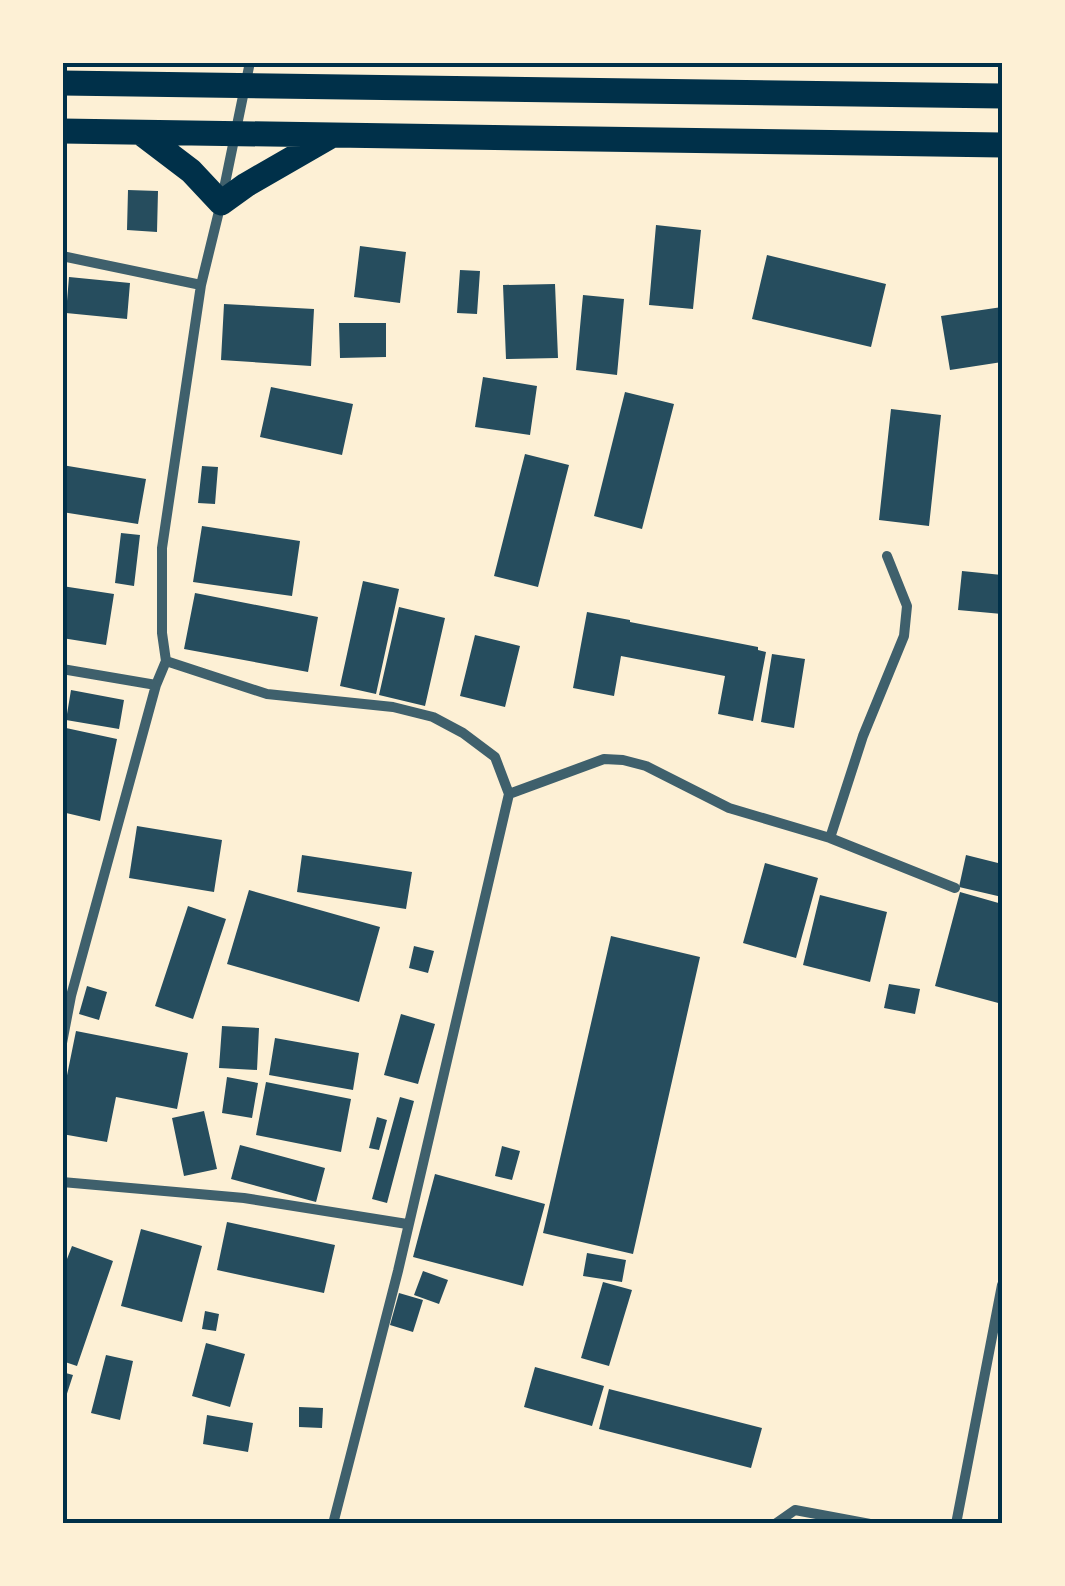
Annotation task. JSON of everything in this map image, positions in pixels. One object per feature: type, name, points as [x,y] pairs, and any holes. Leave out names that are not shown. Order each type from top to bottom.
[{"type":"highway","points":[[62,84],[248,74],[1002,96]]},
{"type":"highway","points":[[62,132],[1002,145]]},
{"type":"highway","points":[[141,132],[191,171],[221,203],[333,135]]},
{"type":"street","points":[[62,1043],[66,995],[166,662],[162,548],[201,285],[248,74]]},
{"type":"street","points":[[62,256],[201,285]]},
{"type":"street","points":[[830,838],[863,736],[904,636],[907,606],[887,556]]},
{"type":"street","points":[[166,662],[267,694],[394,707],[433,718],[463,733],[495,757],[509,794],[398,1272],[333,1524]]},
{"type":"street","points":[[62,669],[156,686]]},
{"type":"street","points":[[509,794],[604,759],[623,760],[646,766],[729,808],[830,838],[955,888]]},
{"type":"street","points":[[62,1182],[244,1198],[407,1224]]},
{"type":"street","points":[[956,1524],[1002,1285]]},
{"type":"street","points":[[776,1524],[796,1510],[870,1524]]},
{"type":"building","points":[[128,190],[158,191],[157,232],[127,230]]},
{"type":"building","points":[[656,225],[701,230],[693,309],[649,305]]},
{"type":"building","points":[[360,246],[406,252],[400,303],[354,297]]},
{"type":"building","points":[[767,255],[886,284],[871,347],[752,319]]},
{"type":"building","points":[[460,270],[480,271],[477,314],[457,313]]},
{"type":"building","points":[[69,277],[130,283],[127,319],[66,313]]},
{"type":"building","points":[[555,284],[558,358],[506,359],[503,285]]},
{"type":"building","points":[[583,295],[624,299],[617,375],[576,370]]},
{"type":"building","points":[[224,304],[314,309],[311,366],[221,360]]},
{"type":"building","points":[[1002,307],[1002,362],[950,370],[941,316]]},
{"type":"building","points":[[339,323],[386,323],[386,357],[340,358]]},
{"type":"building","points":[[483,377],[537,386],[530,435],[475,427]]},
{"type":"building","points":[[271,387],[353,404],[342,455],[260,437]]},
{"type":"building","points":[[625,392],[674,404],[642,529],[594,516]]},
{"type":"building","points":[[891,409],[941,415],[929,526],[879,520]]},
{"type":"building","points":[[525,454],[569,465],[538,587],[494,576]]},
{"type":"building","points":[[62,465],[146,479],[138,524],[62,512]]},
{"type":"building","points":[[202,466],[218,467],[215,504],[198,503]]},
{"type":"building","points":[[202,526],[300,541],[292,596],[193,582]]},
{"type":"building","points":[[121,533],[140,535],[134,586],[115,583]]},
{"type":"building","points":[[962,571],[1002,575],[1002,614],[958,610]]},
{"type":"building","points":[[363,581],[399,589],[376,694],[340,686]]},
{"type":"building","points":[[62,586],[114,594],[106,645],[62,638]]},
{"type":"building","points":[[195,593],[318,617],[308,672],[184,649]]},
{"type":"building","points":[[399,607],[445,618],[425,706],[379,695]]},
{"type":"building","points":[[587,612],[758,647],[766,652],[753,721],[718,714],[725,676],[621,656],[614,696],[573,688]]},
{"type":"building","points":[[475,635],[520,646],[505,707],[460,696]]},
{"type":"building","points":[[772,654],[805,659],[794,728],[761,722]]},
{"type":"building","points":[[71,690],[124,700],[119,729],[66,720]]},
{"type":"building","points":[[66,728],[117,739],[100,821],[62,812],[62,747]]},
{"type":"building","points":[[137,826],[222,840],[214,892],[129,878]]},
{"type":"building","points":[[302,855],[412,872],[406,909],[297,892]]},
{"type":"building","points":[[966,855],[1002,864],[1002,897],[959,887]]},
{"type":"building","points":[[765,863],[818,878],[796,958],[743,943]]},
{"type":"building","points":[[249,890],[380,927],[359,1002],[227,964]]},
{"type":"building","points":[[960,892],[1002,904],[1002,1004],[935,986]]},
{"type":"building","points":[[820,895],[887,912],[870,982],[803,965]]},
{"type":"building","points":[[188,906],[226,919],[193,1019],[155,1006]]},
{"type":"building","points":[[611,936],[700,957],[633,1254],[543,1233]]},
{"type":"building","points":[[414,946],[434,951],[428,973],[409,968]]},
{"type":"building","points":[[889,984],[920,989],[915,1014],[884,1008]]},
{"type":"building","points":[[87,986],[107,992],[99,1020],[79,1014]]},
{"type":"building","points":[[401,1014],[435,1024],[418,1084],[384,1075]]},
{"type":"building","points":[[222,1026],[259,1028],[257,1070],[219,1068]]},
{"type":"building","points":[[76,1031],[188,1053],[177,1109],[116,1097],[107,1142],[62,1134],[62,1100]]},
{"type":"building","points":[[275,1038],[359,1053],[353,1090],[269,1075]]},
{"type":"building","points":[[227,1077],[258,1083],[252,1118],[222,1113]]},
{"type":"building","points":[[266,1082],[351,1099],[341,1152],[256,1135]]},
{"type":"building","points":[[400,1097],[414,1101],[387,1203],[372,1199]]},
{"type":"building","points":[[204,1111],[217,1169],[184,1176],[172,1118]]},
{"type":"building","points":[[377,1117],[387,1120],[379,1150],[369,1148]]},
{"type":"building","points":[[240,1145],[325,1168],[316,1202],[231,1179]]},
{"type":"building","points":[[502,1146],[520,1151],[512,1180],[495,1176]]},
{"type":"building","points":[[435,1174],[545,1204],[523,1286],[413,1257]]},
{"type":"building","points":[[227,1222],[335,1245],[324,1293],[217,1270]]},
{"type":"building","points":[[141,1229],[202,1246],[182,1322],[121,1306]]},
{"type":"building","points":[[72,1246],[113,1261],[77,1366],[62,1361],[62,1272]]},
{"type":"building","points":[[587,1253],[626,1260],[622,1282],[583,1276]]},
{"type":"building","points":[[423,1271],[448,1280],[439,1304],[414,1295]]},
{"type":"building","points":[[603,1282],[632,1290],[609,1366],[581,1358]]},
{"type":"building","points":[[399,1293],[423,1300],[413,1332],[390,1325]]},
{"type":"building","points":[[205,1311],[219,1314],[216,1331],[202,1329]]},
{"type":"building","points":[[206,1343],[245,1354],[230,1407],[192,1396]]},
{"type":"building","points":[[106,1355],[133,1361],[120,1420],[91,1413]]},
{"type":"building","points":[[535,1367],[604,1386],[592,1426],[524,1407]]},
{"type":"building","points":[[62,1372],[73,1375],[63,1406],[62,1406]]},
{"type":"building","points":[[609,1389],[762,1428],[751,1468],[599,1429]]},
{"type":"building","points":[[299,1407],[323,1408],[322,1428],[299,1427]]},
{"type":"building","points":[[207,1415],[253,1423],[248,1452],[203,1444]]}]
